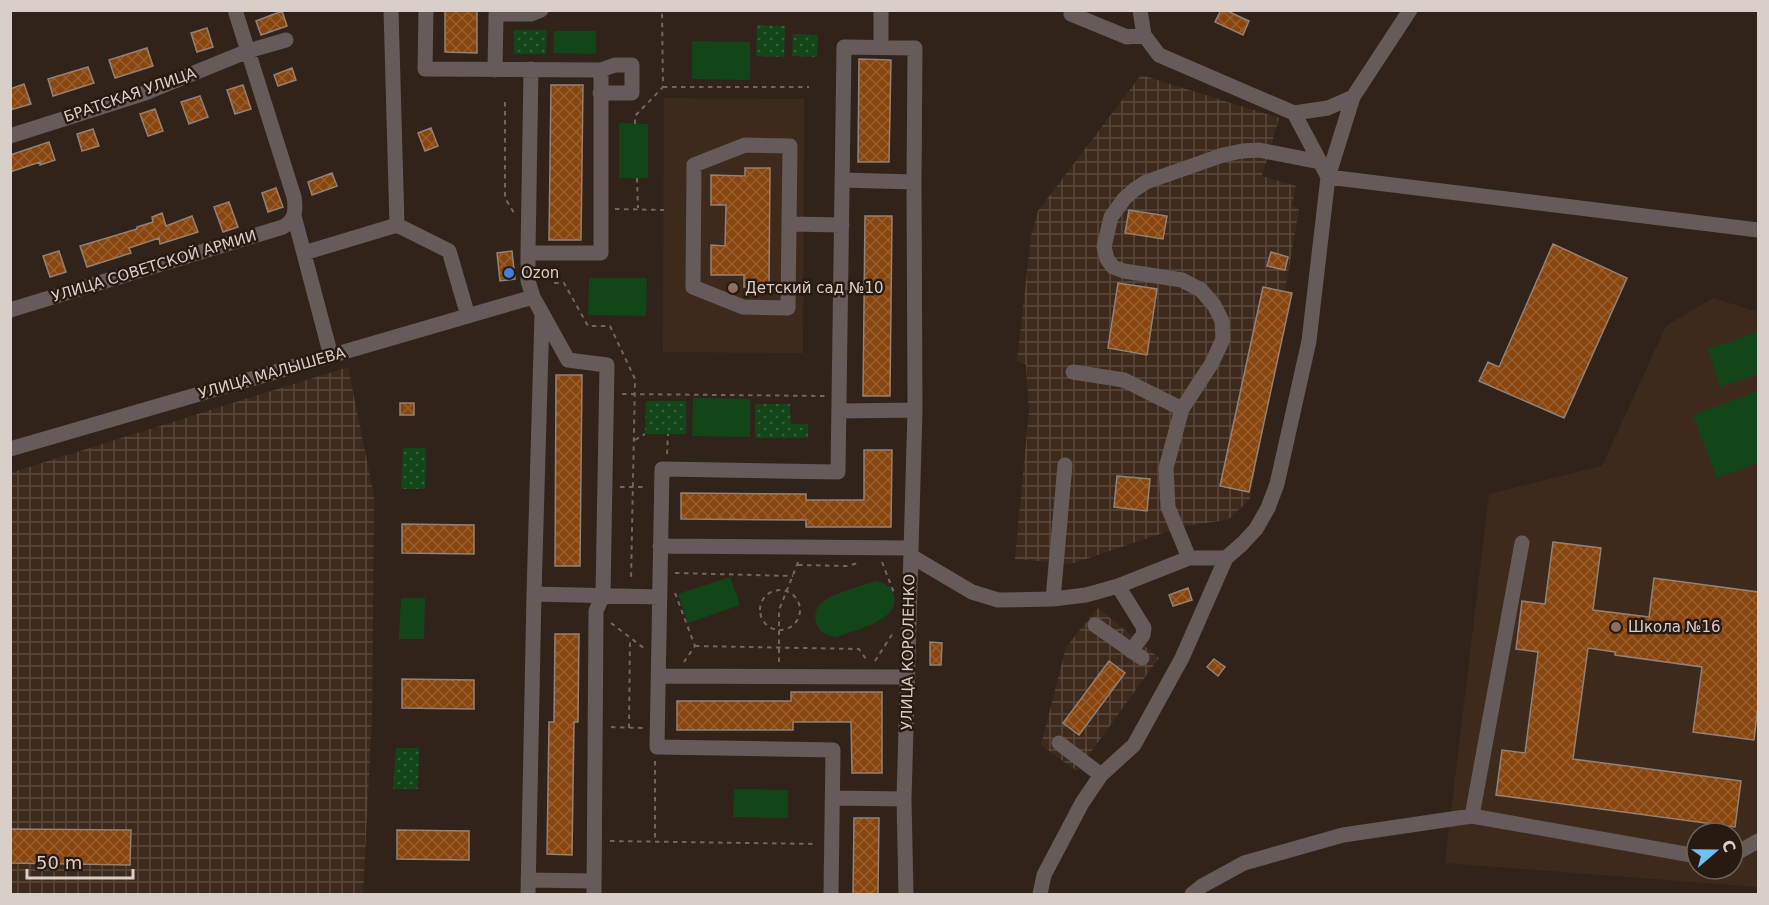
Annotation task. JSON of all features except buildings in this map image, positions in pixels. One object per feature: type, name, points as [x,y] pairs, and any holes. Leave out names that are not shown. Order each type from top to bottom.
[{"type":"street","points":[[235,10],[294,197],[296,209],[294,216],[331,356]]},
{"type":"street","points":[[392,10],[396,225]]},
{"type":"street","points":[[426,10],[425,69],[601,70],[615,65],[632,65],[632,93],[600,93]]},
{"type":"street","points":[[495,70],[496,14],[531,14],[541,10]]},
{"type":"street","points":[[831,894],[833,750],[657,747],[662,469],[838,472],[844,47],[881,48],[882,10]]},
{"type":"street","points":[[1140,10],[1144,35],[1159,55],[1294,113],[1328,108],[1353,97]]},
{"type":"street","points":[[1040,894],[1044,875],[1082,803],[1101,775],[1134,745],[1182,658],[1226,558],[1257,529],[1268,508],[1277,484],[1309,341],[1328,177],[1353,97],[1410,10]]},
{"type":"street","points":[[1071,14],[1127,37],[1144,35]]},
{"type":"street","name":"БРАТСКАЯ УЛИЦА","points":[[10,136],[145,93],[248,51],[286,40]]},
{"type":"street","name":"УЛИЦА КОРОЛЕНКО","points":[[881,48],[915,48],[915,410],[904,799],[906,894]]},
{"type":"street","points":[[531,69],[528,281],[533,297],[542,313],[568,360],[607,365],[603,596],[596,611],[594,888],[528,887],[542,313]]},
{"type":"street","points":[[528,253],[601,253],[601,70]]},
{"type":"street","points":[[1294,113],[1328,177]]},
{"type":"street","points":[[745,145],[790,146],[789,224],[788,308],[743,307],[693,287],[694,165],[745,145]]},
{"type":"street","points":[[1189,558],[1168,507],[1166,468],[1182,409],[1212,363],[1223,339],[1222,321],[1214,305],[1201,290],[1182,280],[1113,267],[1107,259],[1104,246],[1111,217],[1124,199],[1146,182],[1223,155],[1259,150],[1320,162]]},
{"type":"street","points":[[1328,177],[1758,230]]},
{"type":"street","points":[[842,180],[914,182]]},
{"type":"street","name":"УЛИЦА СОВЕТСКОЙ АРМИИ","points":[[10,310],[283,227],[290,224],[294,216]]},
{"type":"street","points":[[789,224],[842,225]]},
{"type":"street","points":[[304,253],[396,225],[449,251],[468,316]]},
{"type":"street","name":"УЛИЦА МАЛЫШЕВА","points":[[10,449],[533,297]]},
{"type":"street","points":[[1073,372],[1124,380],[1182,409]]},
{"type":"street","points":[[839,404],[915,410]]},
{"type":"street","points":[[1053,599],[1065,465]]},
{"type":"street","points":[[1472,816],[1522,543]]},
{"type":"street","points":[[660,546],[805,547],[911,552],[972,592],[998,600],[1053,599],[1086,595],[1118,586],[1189,558],[1226,558]]},
{"type":"street","points":[[1095,625],[1137,654],[1143,628],[1118,586]]},
{"type":"street","points":[[534,594],[660,597]]},
{"type":"street","points":[[659,668],[779,676],[908,677]]},
{"type":"street","points":[[1059,743],[1101,775]]},
{"type":"street","points":[[833,798],[904,799]]},
{"type":"street","points":[[1192,894],[1244,863],[1343,835],[1472,816],[1685,854]]},
{"type":"path","points":[[635,123],[635,116],[663,87],[662,10]]},
{"type":"path","points":[[663,87],[809,87]]},
{"type":"path","points":[[505,102],[505,198],[517,219]]},
{"type":"path","points":[[638,178],[638,209]]},
{"type":"path","points":[[601,208],[664,210]]},
{"type":"path","points":[[607,394],[839,404]]},
{"type":"path","points":[[634,440],[645,434]]},
{"type":"path","points":[[667,469],[668,434]]},
{"type":"path","points":[[633,487],[649,487]]},
{"type":"path","points":[[779,676],[779,610],[805,547]]},
{"type":"path","points":[[880,556],[896,597]]},
{"type":"path","points":[[798,565],[847,566],[858,563]]},
{"type":"path","points":[[668,573],[793,576]]},
{"type":"path","points":[[779,589],[788,591],[799,602],[801,610],[799,618],[787,629],[771,628],[760,614],[760,605],[764,597],[771,592],[779,589]]},
{"type":"path","points":[[675,594],[695,646]]},
{"type":"path","points":[[596,611],[630,638],[659,668]]},
{"type":"path","points":[[695,646],[860,649],[871,668],[898,626]]},
{"type":"path","points":[[629,728],[630,638]]},
{"type":"path","points":[[680,666],[695,646]]},
{"type":"path","points":[[596,726],[658,729]]},
{"type":"path","points":[[655,842],[655,756],[657,747]]},
{"type":"path","points":[[595,841],[832,844]]},
{"type":"shaded area","points":[[1141,75],[1279,118],[1262,176],[1296,186],[1292,206],[1299,209],[1250,499],[1228,520],[1184,526],[1071,564],[1015,559],[1029,411],[1026,365],[1017,361],[1031,236],[1038,211]]},
{"type":"shaded area","name":"Детский сад №10","points":[[664,98],[804,99],[803,353],[663,352]]},
{"type":"shaded area","name":"Школа №16","points":[[1713,298],[1758,312],[1758,887],[1445,863],[1489,494],[1602,466],[1666,326]]},
{"type":"shaded area","points":[[348,367],[374,496],[372,716],[363,894],[11,894],[10,473]]},
{"type":"shaded area","points":[[1098,608],[1159,658],[1077,771],[1041,745],[1066,647]]},
{"type":"green space","points":[[757,25],[785,26],[784,57],[756,56]]},
{"type":"green space","points":[[514,30],[547,30],[546,54],[514,54]]},
{"type":"green space","points":[[554,31],[596,31],[596,54],[553,53]]},
{"type":"green space","points":[[793,34],[818,35],[817,57],[792,56]]},
{"type":"green space","points":[[692,41],[750,42],[750,80],[692,79]]},
{"type":"green space","points":[[619,123],[648,124],[648,178],[619,178]]},
{"type":"green space","points":[[589,278],[647,278],[646,316],[588,315]]},
{"type":"green space","points":[[1758,332],[1758,374],[1720,387],[1708,349]]},
{"type":"green space","points":[[1758,391],[1758,463],[1717,478],[1693,415]]},
{"type":"green space","points":[[693,398],[750,399],[750,437],[692,436]]},
{"type":"green space","points":[[646,401],[686,401],[686,434],[645,434]]},
{"type":"green space","points":[[755,404],[790,404],[791,424],[808,424],[808,438],[755,438]]},
{"type":"green space","points":[[403,448],[426,448],[425,489],[401,489]]},
{"type":"green space","points":[[730,577],[740,605],[688,623],[678,594]]},
{"type":"green space","points":[[875,581],[886,584],[893,593],[894,602],[885,617],[836,637],[827,635],[818,628],[815,614],[822,602],[829,597]]},
{"type":"green space","points":[[401,598],[425,598],[424,639],[399,639]]},
{"type":"green space","points":[[396,748],[419,748],[418,789],[393,789]]},
{"type":"green space","points":[[734,789],[788,790],[788,818],[733,817]]},
{"type":"place","name":"Ozon","points":[[509,273]]},
{"type":"place","name":"Детский сад №10","points":[[733,288]]},
{"type":"place","name":"Школа №16","points":[[1616,627]]}]
